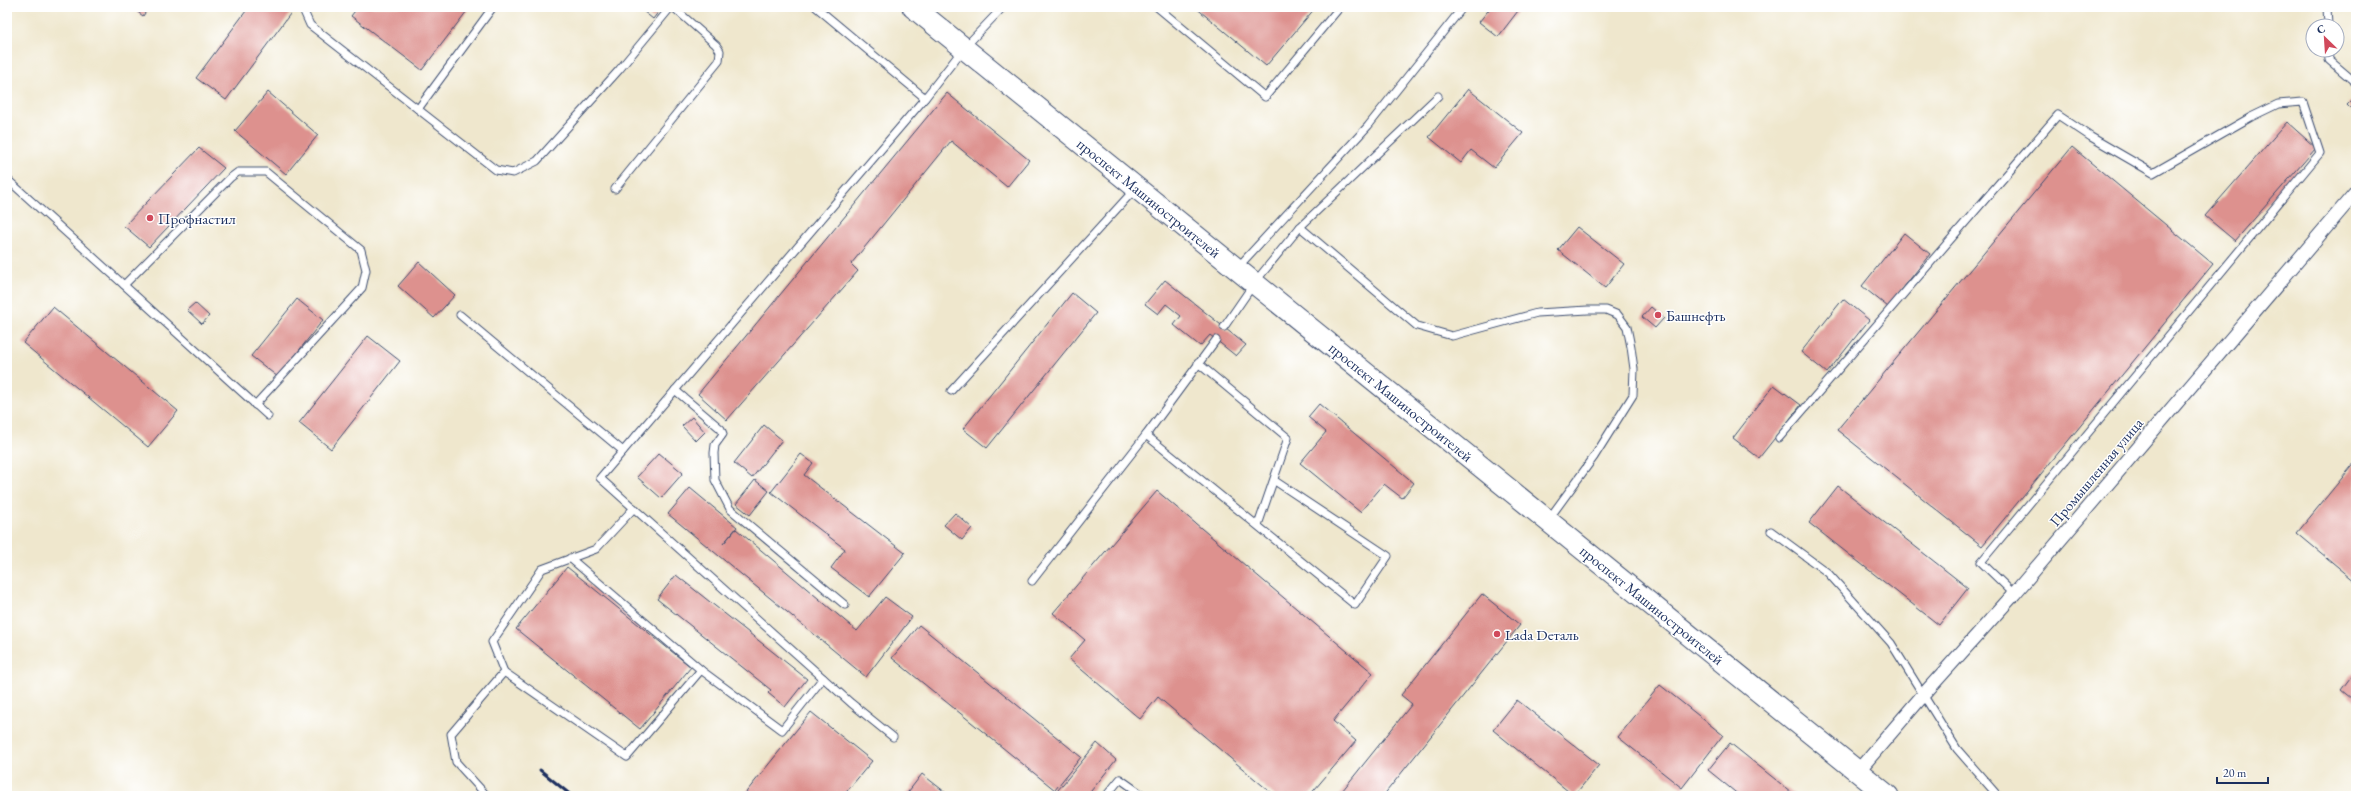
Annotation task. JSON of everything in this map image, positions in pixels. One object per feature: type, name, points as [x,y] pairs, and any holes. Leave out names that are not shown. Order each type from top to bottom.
[{"type":"main road","name":"проспект Машиностроителей","points":[[913,7],[1135,189],[1255,282],[1547,522],[1888,796]]},
{"type":"street","name":"Промышленная улица","points":[[1858,771],[1924,694],[2014,594],[2356,192]]},
{"type":"lane","points":[[302,7],[310,25],[496,170],[513,172],[537,161],[619,70],[672,7],[716,45],[720,51],[719,61],[615,189]]},
{"type":"lane","points":[[418,109],[493,7]]},
{"type":"lane","points":[[816,7],[925,98]]},
{"type":"lane","points":[[893,737],[823,678],[600,478],[925,98],[964,48],[1003,7]]},
{"type":"lane","points":[[1156,7],[1265,98],[1340,7]]},
{"type":"lane","points":[[1237,268],[1368,126],[1463,7]]},
{"type":"lane","points":[[2327,7],[2328,18]]},
{"type":"lane","points":[[2329,58],[2329,60],[2356,83]]},
{"type":"lane","points":[[1224,327],[1255,282],[1300,227],[1438,96]]},
{"type":"lane","points":[[1779,438],[2058,115],[2091,137],[2153,173],[2271,107],[2278,104],[2303,102],[2320,152],[1981,562],[2014,594]]},
{"type":"lane","points":[[124,285],[230,178],[238,172],[266,172],[361,250],[366,270],[362,288],[255,405]]},
{"type":"lane","points":[[7,179],[268,416]]},
{"type":"lane","points":[[951,391],[1135,189]]},
{"type":"lane","points":[[1300,227],[1417,326],[1452,336],[1537,313],[1606,310],[1618,314],[1626,327],[1631,347],[1633,395],[1594,457],[1547,522]]},
{"type":"lane","points":[[460,315],[623,451]]},
{"type":"lane","points":[[1032,581],[1146,435],[1216,340]]},
{"type":"lane","points":[[1198,363],[1288,438],[1275,481],[1258,525]]},
{"type":"lane","points":[[675,390],[721,430],[723,434],[715,445],[715,480],[730,509],[845,605]]},
{"type":"lane","points":[[1146,435],[1258,525],[1355,606],[1388,556],[1275,481]]},
{"type":"lane","points":[[634,508],[596,548],[542,569],[492,642],[504,672],[627,757],[701,670]]},
{"type":"lane","points":[[1771,531],[1828,573],[1891,643],[1957,749],[1998,796]]},
{"type":"lane","points":[[570,558],[701,670],[782,730],[823,678]]},
{"type":"lane","points":[[487,796],[456,762],[451,734],[504,672]]},
{"type":"lane","points":[[1106,796],[1120,779],[1144,796]]},
{"type":"building","points":[[131,7],[149,7],[143,16]]},
{"type":"building","points":[[249,7],[290,7],[293,10],[226,100],[196,78]]},
{"type":"building","points":[[358,7],[470,7],[422,70],[351,16]]},
{"type":"building","points":[[638,7],[662,7],[653,19]]},
{"type":"building","points":[[1195,7],[1257,7],[1261,11],[1264,7],[1316,7],[1266,66]]},
{"type":"building","points":[[1491,7],[1521,7],[1498,37],[1479,22]]},
{"type":"building","points":[[1468,89],[1523,133],[1494,168],[1471,150],[1461,163],[1429,137]]},
{"type":"building","points":[[268,92],[318,135],[286,174],[235,131]]},
{"type":"building","points":[[947,93],[1029,160],[1007,187],[951,141],[851,264],[858,271],[727,420],[698,394]]},
{"type":"building","points":[[2356,96],[2356,114],[2347,105]]},
{"type":"building","points":[[2287,122],[2316,148],[2235,241],[2205,216]]},
{"type":"building","points":[[2072,147],[2213,264],[1982,546],[1837,430]]},
{"type":"building","points":[[199,148],[224,168],[149,247],[124,226]]},
{"type":"building","points":[[1577,227],[1624,264],[1605,288],[1558,250]]},
{"type":"building","points":[[1904,233],[1930,254],[1888,307],[1862,286]]},
{"type":"building","points":[[419,262],[455,295],[434,318],[398,286]]},
{"type":"building","points":[[1165,280],[1246,345],[1236,356],[1210,335],[1200,346],[1174,325],[1181,316],[1166,304],[1158,314],[1145,304]]},
{"type":"building","points":[[1072,293],[1096,313],[987,448],[963,429]]},
{"type":"building","points":[[297,299],[323,320],[278,377],[251,356]]},
{"type":"building","points":[[1843,299],[1869,320],[1827,373],[1801,352]]},
{"type":"building","points":[[195,303],[209,316],[202,324],[187,310]]},
{"type":"building","points":[[53,307],[178,411],[148,447],[23,343]]},
{"type":"building","points":[[1651,307],[1664,318],[1655,328],[1642,317]]},
{"type":"building","points":[[368,336],[400,361],[331,449],[299,423]]},
{"type":"building","points":[[1774,385],[1801,405],[1759,458],[1733,438]]},
{"type":"building","points":[[1319,404],[1414,483],[1402,498],[1384,484],[1360,512],[1300,463],[1326,432],[1308,417]]},
{"type":"building","points":[[692,417],[705,432],[696,441],[682,426]]},
{"type":"building","points":[[764,425],[782,440],[752,478],[734,463]]},
{"type":"building","points":[[659,453],[683,473],[661,498],[637,477]]},
{"type":"building","points":[[801,454],[813,463],[804,475],[905,553],[869,597],[831,568],[845,549],[771,492]]},
{"type":"building","points":[[2356,461],[2356,582],[2297,533]]},
{"type":"building","points":[[755,480],[769,491],[750,515],[736,504]]},
{"type":"building","points":[[1838,486],[1968,588],[1939,625],[1809,523]]},
{"type":"building","points":[[690,488],[737,527],[723,544],[736,529],[857,631],[885,597],[912,617],[866,677],[668,514]]},
{"type":"building","points":[[1157,491],[1373,673],[1333,721],[1356,741],[1309,796],[1275,796],[1158,697],[1140,719],[1069,659],[1085,640],[1053,613]]},
{"type":"building","points":[[955,513],[972,528],[962,540],[944,525]]},
{"type":"building","points":[[567,567],[691,667],[640,729],[516,629]]},
{"type":"building","points":[[676,575],[807,679],[785,707],[768,693],[771,690],[657,599]]},
{"type":"building","points":[[1482,594],[1520,625],[1383,796],[1338,796],[1412,704],[1401,695]]},
{"type":"building","points":[[919,625],[1081,757],[1055,790],[892,658]]},
{"type":"building","points":[[2356,670],[2356,702],[2341,690]]},
{"type":"building","points":[[1660,685],[1723,735],[1682,788],[1618,737]]},
{"type":"building","points":[[1517,700],[1599,765],[1574,796],[1493,730]]},
{"type":"building","points":[[811,712],[872,761],[843,796],[743,796]]},
{"type":"building","points":[[1097,743],[1116,760],[1087,796],[1053,796]]},
{"type":"building","points":[[1730,743],[1796,796],[1740,796],[1708,770]]},
{"type":"building","points":[[922,774],[950,796],[905,796]]},
{"type":"railway","points":[[540,770],[572,796]]},
{"type":"place","name":"Профнастил","points":[[150,218]]},
{"type":"place","name":"Башнефть","points":[[1658,315]]},
{"type":"place","name":"Lada Dеталь","points":[[1497,634]]}]
